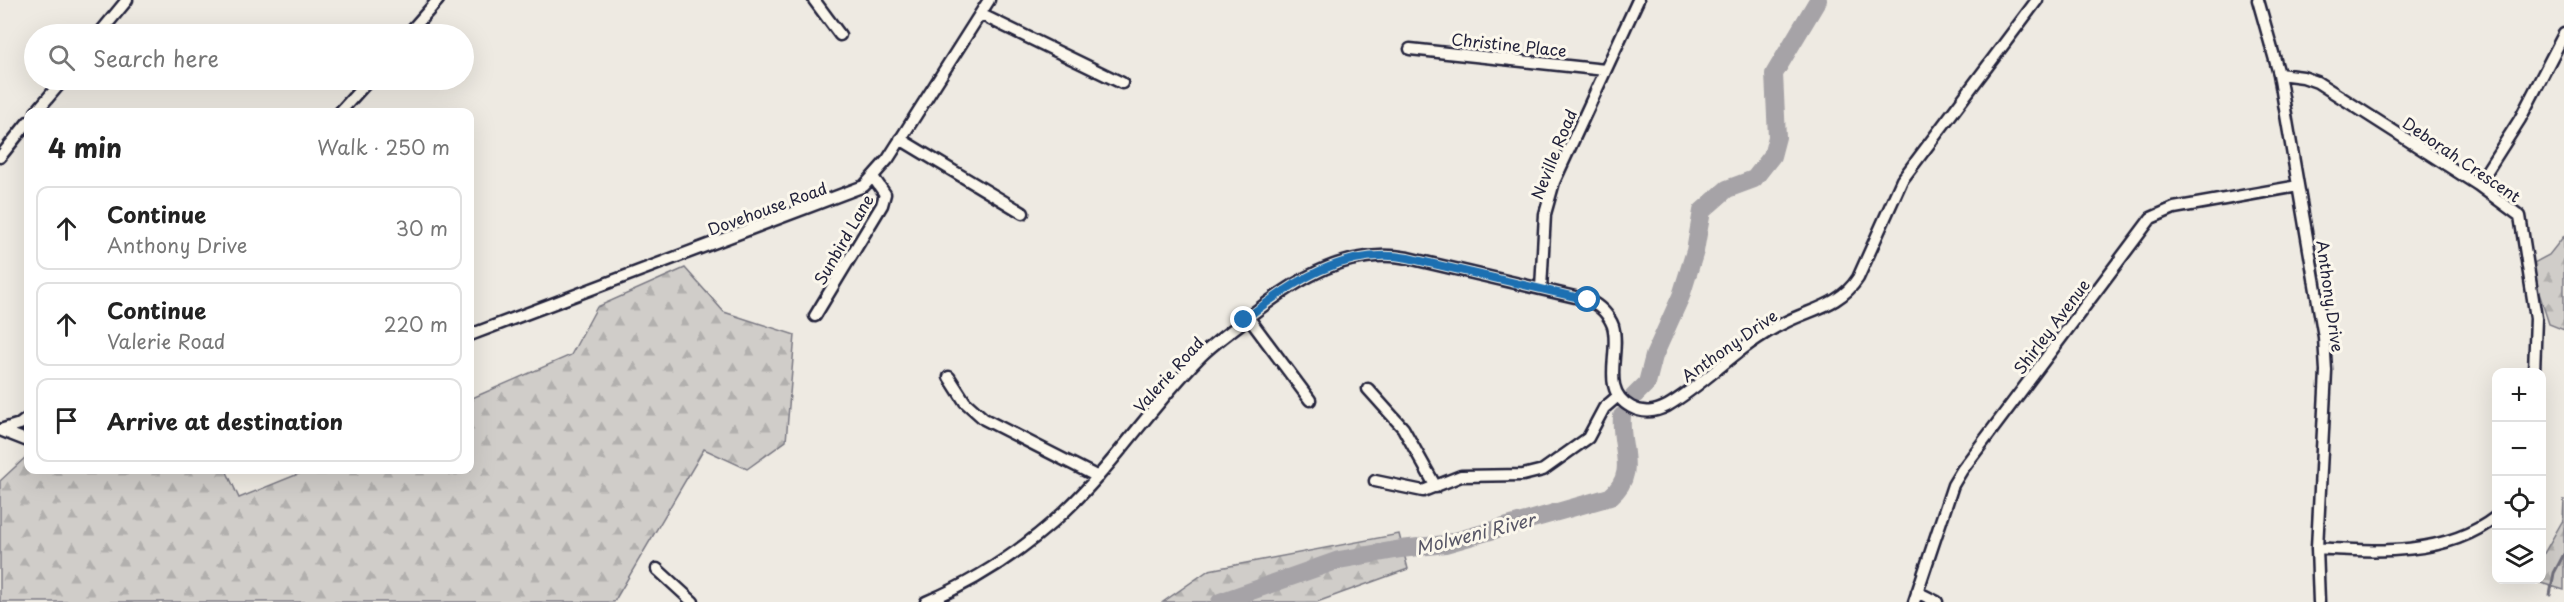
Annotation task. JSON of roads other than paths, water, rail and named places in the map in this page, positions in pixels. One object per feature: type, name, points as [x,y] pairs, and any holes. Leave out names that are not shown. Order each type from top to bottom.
[{"type":"street","points":[[107,24],[127,0]]},
{"type":"street","points":[[417,24],[438,0]]},
{"type":"street","points":[[814,0],[840,35]]},
{"type":"street","name":"Dovehouse Road","points":[[474,334],[852,192],[873,177],[989,0]]},
{"type":"street","points":[[1605,70],[1638,0]]},
{"type":"street","name":"Anthony Drive","points":[[1618,396],[1629,406],[1641,411],[1659,410],[1675,401],[1778,326],[1833,303],[1847,292],[1858,278],[1902,180],[2037,0]]},
{"type":"street","name":"Anthony Drive","points":[[2258,0],[2279,74],[2326,354],[2317,548],[2319,602]]},
{"type":"street","points":[[980,14],[1122,83]]},
{"type":"street","points":[[2478,184],[2520,119],[2564,34]]},
{"type":"street","name":"Christine Place","points":[[1410,49],[1605,70]]},
{"type":"street","name":"Neville Road","points":[[1540,289],[1549,198],[1558,171],[1605,70]]},
{"type":"street","name":"Deborah Crescent","points":[[2279,74],[2303,77],[2317,82],[2512,208],[2522,220],[2536,318],[2534,368]]},
{"type":"street","points":[[39,108],[55,90]]},
{"type":"street","points":[[344,108],[360,90]]},
{"type":"street","points":[[0,157],[24,127]]},
{"type":"street","points":[[900,139],[1023,213]]},
{"type":"street","name":"Sunbird Lane","points":[[815,316],[884,201],[884,190],[873,177]]},
{"type":"street","name":"Shirley Avenue","points":[[1916,597],[1953,485],[1962,470],[2151,218],[2174,208],[2298,186]]},
{"type":"street","name":"Valerie Road","points":[[926,602],[976,578],[1048,526],[1098,477],[1198,358],[1284,289],[1306,276],[1380,255],[1408,258],[1540,289]]},
{"type":"street","points":[[1375,482],[1418,491],[1436,487],[1461,476],[1523,475],[1543,470],[1588,438],[1604,408],[1618,396],[1613,379],[1614,331],[1606,314],[1588,300],[1540,289]]},
{"type":"street","points":[[1248,317],[1310,400]]},
{"type":"street","points":[[949,377],[965,402],[984,418],[1098,477]]},
{"type":"street","points":[[1368,389],[1403,428],[1436,487]]},
{"type":"street","points":[[0,430],[24,421]]},
{"type":"street","points":[[0,430],[24,439]]},
{"type":"street","points":[[2317,548],[2388,552],[2410,549],[2474,532],[2492,520]]},
{"type":"street","points":[[657,569],[693,602]]},
{"type":"street","points":[[1916,597],[1937,602]]},
{"type":"waterway","name":"Molweni River","points":[[1632,398],[1647,383],[1654,356],[1681,296],[1695,251],[1702,211],[1727,189],[1754,179],[1772,156],[1777,137],[1774,74],[1818,0]]},
{"type":"waterway","name":"Molweni River","points":[[1220,602],[1339,560],[1445,544],[1610,497],[1619,488],[1626,469],[1622,416]]},
{"type":"waterway","points":[[2550,595],[2554,573],[2564,554]]}]
